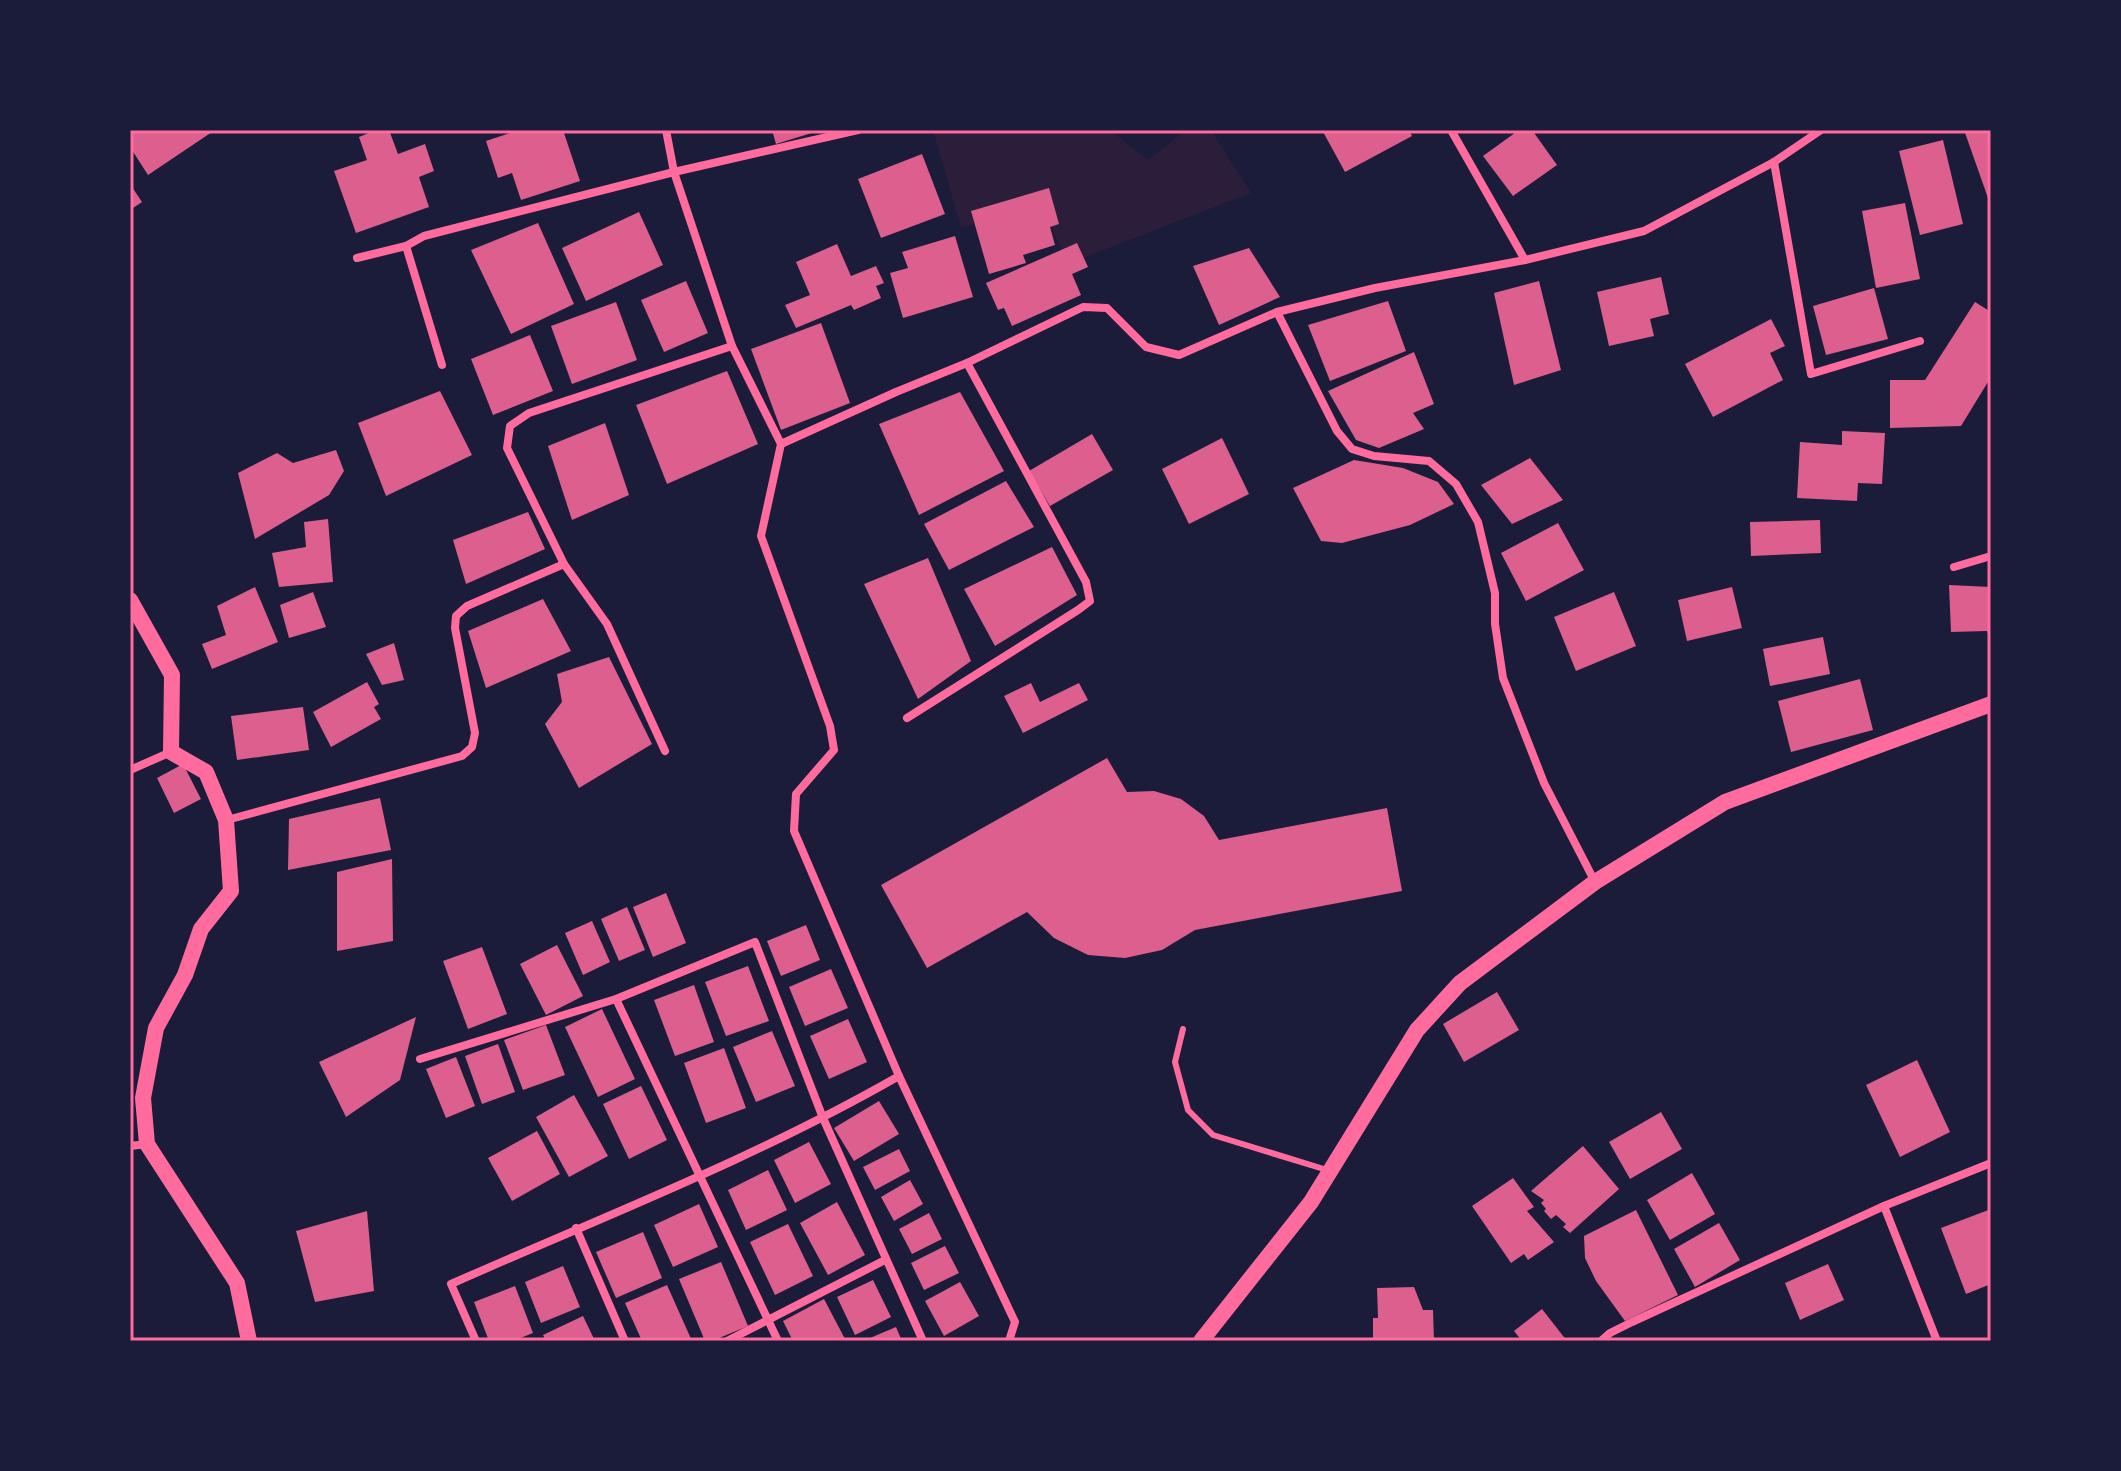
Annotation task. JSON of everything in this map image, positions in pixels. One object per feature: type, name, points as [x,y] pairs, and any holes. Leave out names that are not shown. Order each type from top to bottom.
[{"type":"main road","points":[[130,600],[172,675],[171,752],[206,772],[226,820],[231,891],[201,929],[185,975],[156,1028],[143,1098],[147,1144],[237,1283],[249,1341]]},
{"type":"main road","points":[[1201,1341],[1311,1202],[1417,1030],[1460,983],[1595,882],[1725,802],[1991,704]]},
{"type":"street","points":[[666,130],[674,172],[732,346],[781,444],[761,536],[830,726],[834,750],[796,794],[794,831],[899,1076],[1015,1322],[1009,1341]]},
{"type":"street","points":[[357,258],[406,246],[424,236],[674,172],[858,130]]},
{"type":"street","points":[[1451,130],[1525,260]]},
{"type":"street","points":[[781,444],[967,363],[1083,307],[1107,308],[1146,347],[1179,355],[1277,312],[1375,288],[1525,260],[1644,231],[1774,162],[1821,130]]},
{"type":"street","points":[[1774,162],[1811,374],[1920,341]]},
{"type":"street","points":[[406,246],[442,365]]},
{"type":"street","points":[[1277,312],[1337,431],[1352,449],[1374,456],[1429,461],[1456,484],[1478,522],[1495,593],[1495,624],[1503,678],[1544,783],[1595,882]]},
{"type":"street","points":[[665,751],[607,624],[564,564],[507,448],[510,426],[529,413],[732,346]]},
{"type":"street","points":[[907,718],[1090,601],[1086,582],[967,363]]},
{"type":"street","points":[[1954,567],[1991,556]]},
{"type":"street","points":[[226,820],[462,756],[472,747],[475,733],[455,628],[456,616],[467,606],[564,564]]},
{"type":"street","points":[[130,770],[171,752]]},
{"type":"street","points":[[420,1059],[616,999],[755,942],[823,1118],[923,1341]]},
{"type":"street","points":[[616,999],[778,1341]]},
{"type":"street","points":[[476,1341],[451,1284],[576,1228],[700,1178],[823,1118],[899,1076]]},
{"type":"street","points":[[130,1146],[147,1144]]},
{"type":"street","points":[[1601,1341],[1884,1206],[1991,1163]]},
{"type":"street","points":[[1884,1206],[1937,1341]]},
{"type":"street","points":[[576,1228],[625,1341]]},
{"type":"street","points":[[727,1341],[885,1260]]},
{"type":"lane","points":[[1183,1029],[1175,1062],[1188,1110],[1213,1135],[1331,1171]]},
{"type":"shaded area","points":[[933,130],[1110,130],[1148,160],[1186,130],[1211,130],[1251,193],[1083,258],[1063,252],[1039,202],[961,228]]},
{"type":"building","points":[[130,130],[215,130],[148,175],[130,147]]},
{"type":"building","points":[[376,130],[389,130],[398,154],[425,144],[434,171],[419,177],[429,207],[356,233],[334,171],[367,160],[359,137]]},
{"type":"building","points":[[519,130],[563,130],[580,181],[521,200],[512,173],[498,178],[486,141]]},
{"type":"building","points":[[772,130],[818,130],[818,131],[776,144]]},
{"type":"building","points":[[1322,130],[1409,130],[1412,136],[1345,172]]},
{"type":"building","points":[[1519,130],[1532,130],[1557,165],[1513,196],[1483,156]]},
{"type":"building","points":[[1964,130],[1991,130],[1991,206],[1988,198]]},
{"type":"building","points":[[1943,140],[1963,224],[1920,235],[1899,151]]},
{"type":"building","points":[[922,154],[945,214],[881,238],[858,179]]},
{"type":"building","points":[[130,184],[142,202],[130,210]]},
{"type":"building","points":[[1049,188],[1059,224],[1050,227],[1055,245],[1023,255],[1026,263],[989,274],[971,211]]},
{"type":"building","points":[[1905,203],[1920,279],[1876,288],[1862,211]]},
{"type":"building","points":[[639,212],[663,265],[586,301],[562,248]]},
{"type":"building","points":[[538,223],[574,304],[511,334],[471,250]]},
{"type":"building","points":[[955,236],[973,297],[903,318],[890,273],[908,268],[902,252]]},
{"type":"building","points":[[1077,243],[1088,267],[1072,274],[1081,295],[1012,326],[1004,308],[998,310],[986,283]]},
{"type":"building","points":[[837,244],[851,276],[876,266],[884,283],[876,286],[881,298],[854,310],[851,305],[796,328],[785,305],[810,295],[796,262]]},
{"type":"building","points":[[1249,248],[1280,297],[1219,325],[1193,266]]},
{"type":"building","points":[[1661,277],[1669,314],[1650,319],[1654,336],[1609,346],[1597,292]]},
{"type":"building","points":[[686,281],[708,333],[664,352],[641,300]]},
{"type":"building","points":[[1539,281],[1561,370],[1514,385],[1494,293]]},
{"type":"building","points":[[1874,288],[1888,339],[1826,355],[1813,306]]},
{"type":"building","points":[[1388,301],[1406,351],[1330,381],[1308,325]]},
{"type":"building","points":[[616,302],[637,360],[572,384],[551,326]]},
{"type":"building","points":[[1975,302],[1991,312],[1991,377],[1961,426],[1890,428],[1890,380],[1925,380]]},
{"type":"building","points":[[1771,319],[1785,346],[1770,353],[1783,380],[1713,417],[1685,364]]},
{"type":"building","points":[[821,323],[850,403],[781,430],[751,349]]},
{"type":"building","points":[[530,335],[553,391],[493,415],[471,359]]},
{"type":"building","points":[[1414,352],[1434,404],[1413,413],[1424,429],[1379,448],[1356,440],[1328,391]]},
{"type":"building","points":[[727,371],[758,444],[667,484],[636,405]]},
{"type":"building","points":[[440,391],[472,455],[386,496],[358,423]]},
{"type":"building","points":[[960,392],[1004,471],[919,515],[879,424]]},
{"type":"building","points":[[605,423],[629,495],[572,520],[548,446]]},
{"type":"building","points":[[1842,431],[1885,433],[1882,484],[1858,483],[1857,501],[1797,498],[1800,442],[1842,445]]},
{"type":"building","points":[[1092,434],[1113,470],[1050,506],[1029,471]]},
{"type":"building","points":[[1222,438],[1249,494],[1189,524],[1162,469]]},
{"type":"building","points":[[336,450],[344,471],[329,495],[255,539],[238,473],[277,453],[293,463]]},
{"type":"building","points":[[1530,458],[1563,500],[1512,524],[1481,485]]},
{"type":"building","points":[[1354,460],[1403,468],[1438,482],[1454,504],[1410,525],[1342,543],[1321,541],[1293,488]]},
{"type":"building","points":[[1006,481],[1034,527],[949,570],[924,524]]},
{"type":"building","points":[[528,512],[545,549],[466,584],[453,540]]},
{"type":"building","points":[[328,519],[333,582],[279,587],[272,553],[306,547],[304,522]]},
{"type":"building","points":[[1820,520],[1821,553],[1751,556],[1750,522]]},
{"type":"building","points":[[1558,523],[1584,570],[1526,601],[1501,553]]},
{"type":"building","points":[[1052,547],[1077,595],[995,646],[964,589]]},
{"type":"building","points":[[928,558],[971,661],[918,699],[864,584]]},
{"type":"building","points":[[1949,585],[1991,587],[1991,643],[1987,631],[1951,632]]},
{"type":"building","points":[[255,587],[278,642],[212,669],[202,644],[226,635],[217,606]]},
{"type":"building","points":[[1732,587],[1742,628],[1687,641],[1678,600]]},
{"type":"building","points":[[313,592],[326,627],[289,638],[280,605]]},
{"type":"building","points":[[1614,592],[1636,646],[1576,671],[1554,617]]},
{"type":"building","points":[[543,599],[571,651],[486,688],[468,631]]},
{"type":"building","points":[[1823,637],[1830,674],[1770,686],[1763,649]]},
{"type":"building","points":[[394,643],[404,680],[382,685],[366,654]]},
{"type":"building","points":[[609,657],[652,744],[579,788],[545,724],[562,702],[557,674]]},
{"type":"building","points":[[1860,679],[1873,730],[1791,752],[1778,701]]},
{"type":"building","points":[[367,682],[379,704],[374,707],[381,719],[331,747],[313,712]]},
{"type":"building","points":[[1031,683],[1040,702],[1079,683],[1088,700],[1023,733],[1004,696]]},
{"type":"building","points":[[303,707],[309,750],[237,760],[231,716]]},
{"type":"building","points":[[1107,758],[1127,792],[1154,791],[1181,799],[1204,816],[1219,840],[1387,808],[1402,891],[1195,930],[1162,950],[1125,958],[1088,955],[1054,938],[1027,912],[927,968],[881,885]]},
{"type":"building","points":[[183,764],[201,799],[174,813],[157,778]]},
{"type":"building","points":[[380,798],[391,850],[288,870],[289,819]]},
{"type":"building","points":[[392,859],[393,941],[337,951],[337,872]]},
{"type":"building","points":[[666,893],[686,943],[653,957],[633,907]]},
{"type":"building","points":[[627,907],[645,950],[619,961],[601,919]]},
{"type":"building","points":[[592,921],[610,962],[583,975],[565,933]]},
{"type":"building","points":[[806,925],[820,960],[781,976],[767,941]]},
{"type":"building","points":[[557,945],[583,996],[546,1015],[520,964]]},
{"type":"building","points":[[482,947],[507,1014],[468,1029],[443,961]]},
{"type":"building","points":[[748,966],[769,1021],[726,1036],[705,982]]},
{"type":"building","points":[[831,969],[848,1008],[805,1026],[789,987]]},
{"type":"building","points":[[694,985],[714,1042],[675,1056],[654,1000]]},
{"type":"building","points":[[1497,992],[1519,1030],[1464,1062],[1443,1024]]},
{"type":"building","points":[[602,1009],[635,1079],[598,1097],[565,1027]]},
{"type":"building","points":[[416,1017],[400,1080],[346,1117],[319,1062]]},
{"type":"building","points":[[848,1019],[867,1062],[829,1079],[810,1036]]},
{"type":"building","points":[[546,1025],[565,1075],[523,1090],[504,1040]]},
{"type":"building","points":[[772,1031],[795,1086],[756,1102],[733,1047]]},
{"type":"building","points":[[498,1044],[515,1092],[482,1104],[465,1056]]},
{"type":"building","points":[[724,1048],[746,1108],[706,1123],[684,1063]]},
{"type":"building","points":[[456,1057],[475,1106],[446,1118],[426,1069]]},
{"type":"building","points":[[1917,1060],[1950,1132],[1900,1157],[1866,1085]]},
{"type":"building","points":[[641,1086],[667,1140],[629,1159],[603,1104]]},
{"type":"building","points":[[574,1095],[608,1156],[569,1177],[536,1117]]},
{"type":"building","points":[[879,1101],[899,1134],[854,1161],[834,1128]]},
{"type":"building","points":[[1661,1112],[1682,1149],[1630,1179],[1609,1142]]},
{"type":"building","points":[[537,1131],[560,1174],[512,1201],[488,1158]]},
{"type":"building","points":[[809,1142],[831,1184],[795,1203],[774,1160]]},
{"type":"building","points":[[1583,1146],[1619,1189],[1570,1233],[1556,1215],[1551,1219],[1541,1203],[1544,1200],[1531,1191]]},
{"type":"building","points":[[899,1149],[910,1171],[875,1190],[863,1167]]},
{"type":"building","points":[[768,1170],[787,1210],[746,1230],[728,1190]]},
{"type":"building","points":[[1692,1173],[1715,1214],[1670,1240],[1647,1200]]},
{"type":"building","points":[[1513,1178],[1534,1207],[1527,1211],[1554,1242],[1528,1260],[1524,1254],[1511,1263],[1472,1206]]},
{"type":"building","points":[[910,1180],[923,1204],[894,1221],[881,1197]]},
{"type":"building","points":[[837,1202],[865,1255],[828,1275],[800,1223]]},
{"type":"building","points":[[699,1204],[718,1247],[673,1267],[654,1225]]},
{"type":"building","points":[[1991,1209],[1991,1284],[1966,1294],[1941,1228]]},
{"type":"building","points":[[1636,1210],[1678,1295],[1625,1321],[1596,1281],[1585,1258],[1584,1236]]},
{"type":"building","points":[[367,1211],[374,1291],[315,1302],[296,1231]]},
{"type":"building","points":[[929,1213],[942,1239],[912,1254],[899,1229]]},
{"type":"building","points":[[1719,1223],[1740,1260],[1695,1287],[1674,1249]]},
{"type":"building","points":[[788,1224],[813,1276],[775,1295],[750,1242]]},
{"type":"building","points":[[643,1232],[662,1278],[616,1298],[596,1252]]},
{"type":"building","points":[[945,1246],[959,1273],[924,1290],[911,1263]]},
{"type":"building","points":[[721,1262],[748,1326],[705,1341],[679,1279]]},
{"type":"building","points":[[1828,1264],[1844,1300],[1800,1320],[1785,1283]]},
{"type":"building","points":[[563,1266],[580,1307],[541,1323],[525,1282]]},
{"type":"building","points":[[873,1280],[891,1317],[855,1335],[837,1297]]},
{"type":"building","points":[[960,1282],[979,1316],[944,1336],[925,1301]]},
{"type":"building","points":[[667,1285],[692,1341],[642,1341],[625,1303]]},
{"type":"building","points":[[515,1286],[533,1333],[513,1341],[489,1341],[474,1302]]},
{"type":"building","points":[[1414,1287],[1423,1310],[1433,1310],[1434,1341],[1373,1341],[1373,1318],[1378,1318],[1377,1288]]},
{"type":"building","points":[[824,1299],[845,1339],[793,1341],[783,1321]]},
{"type":"building","points":[[1542,1309],[1567,1341],[1522,1341],[1514,1331]]},
{"type":"building","points":[[583,1316],[595,1341],[546,1341],[543,1335]]},
{"type":"building","points":[[896,1327],[902,1341],[863,1341]]}]
